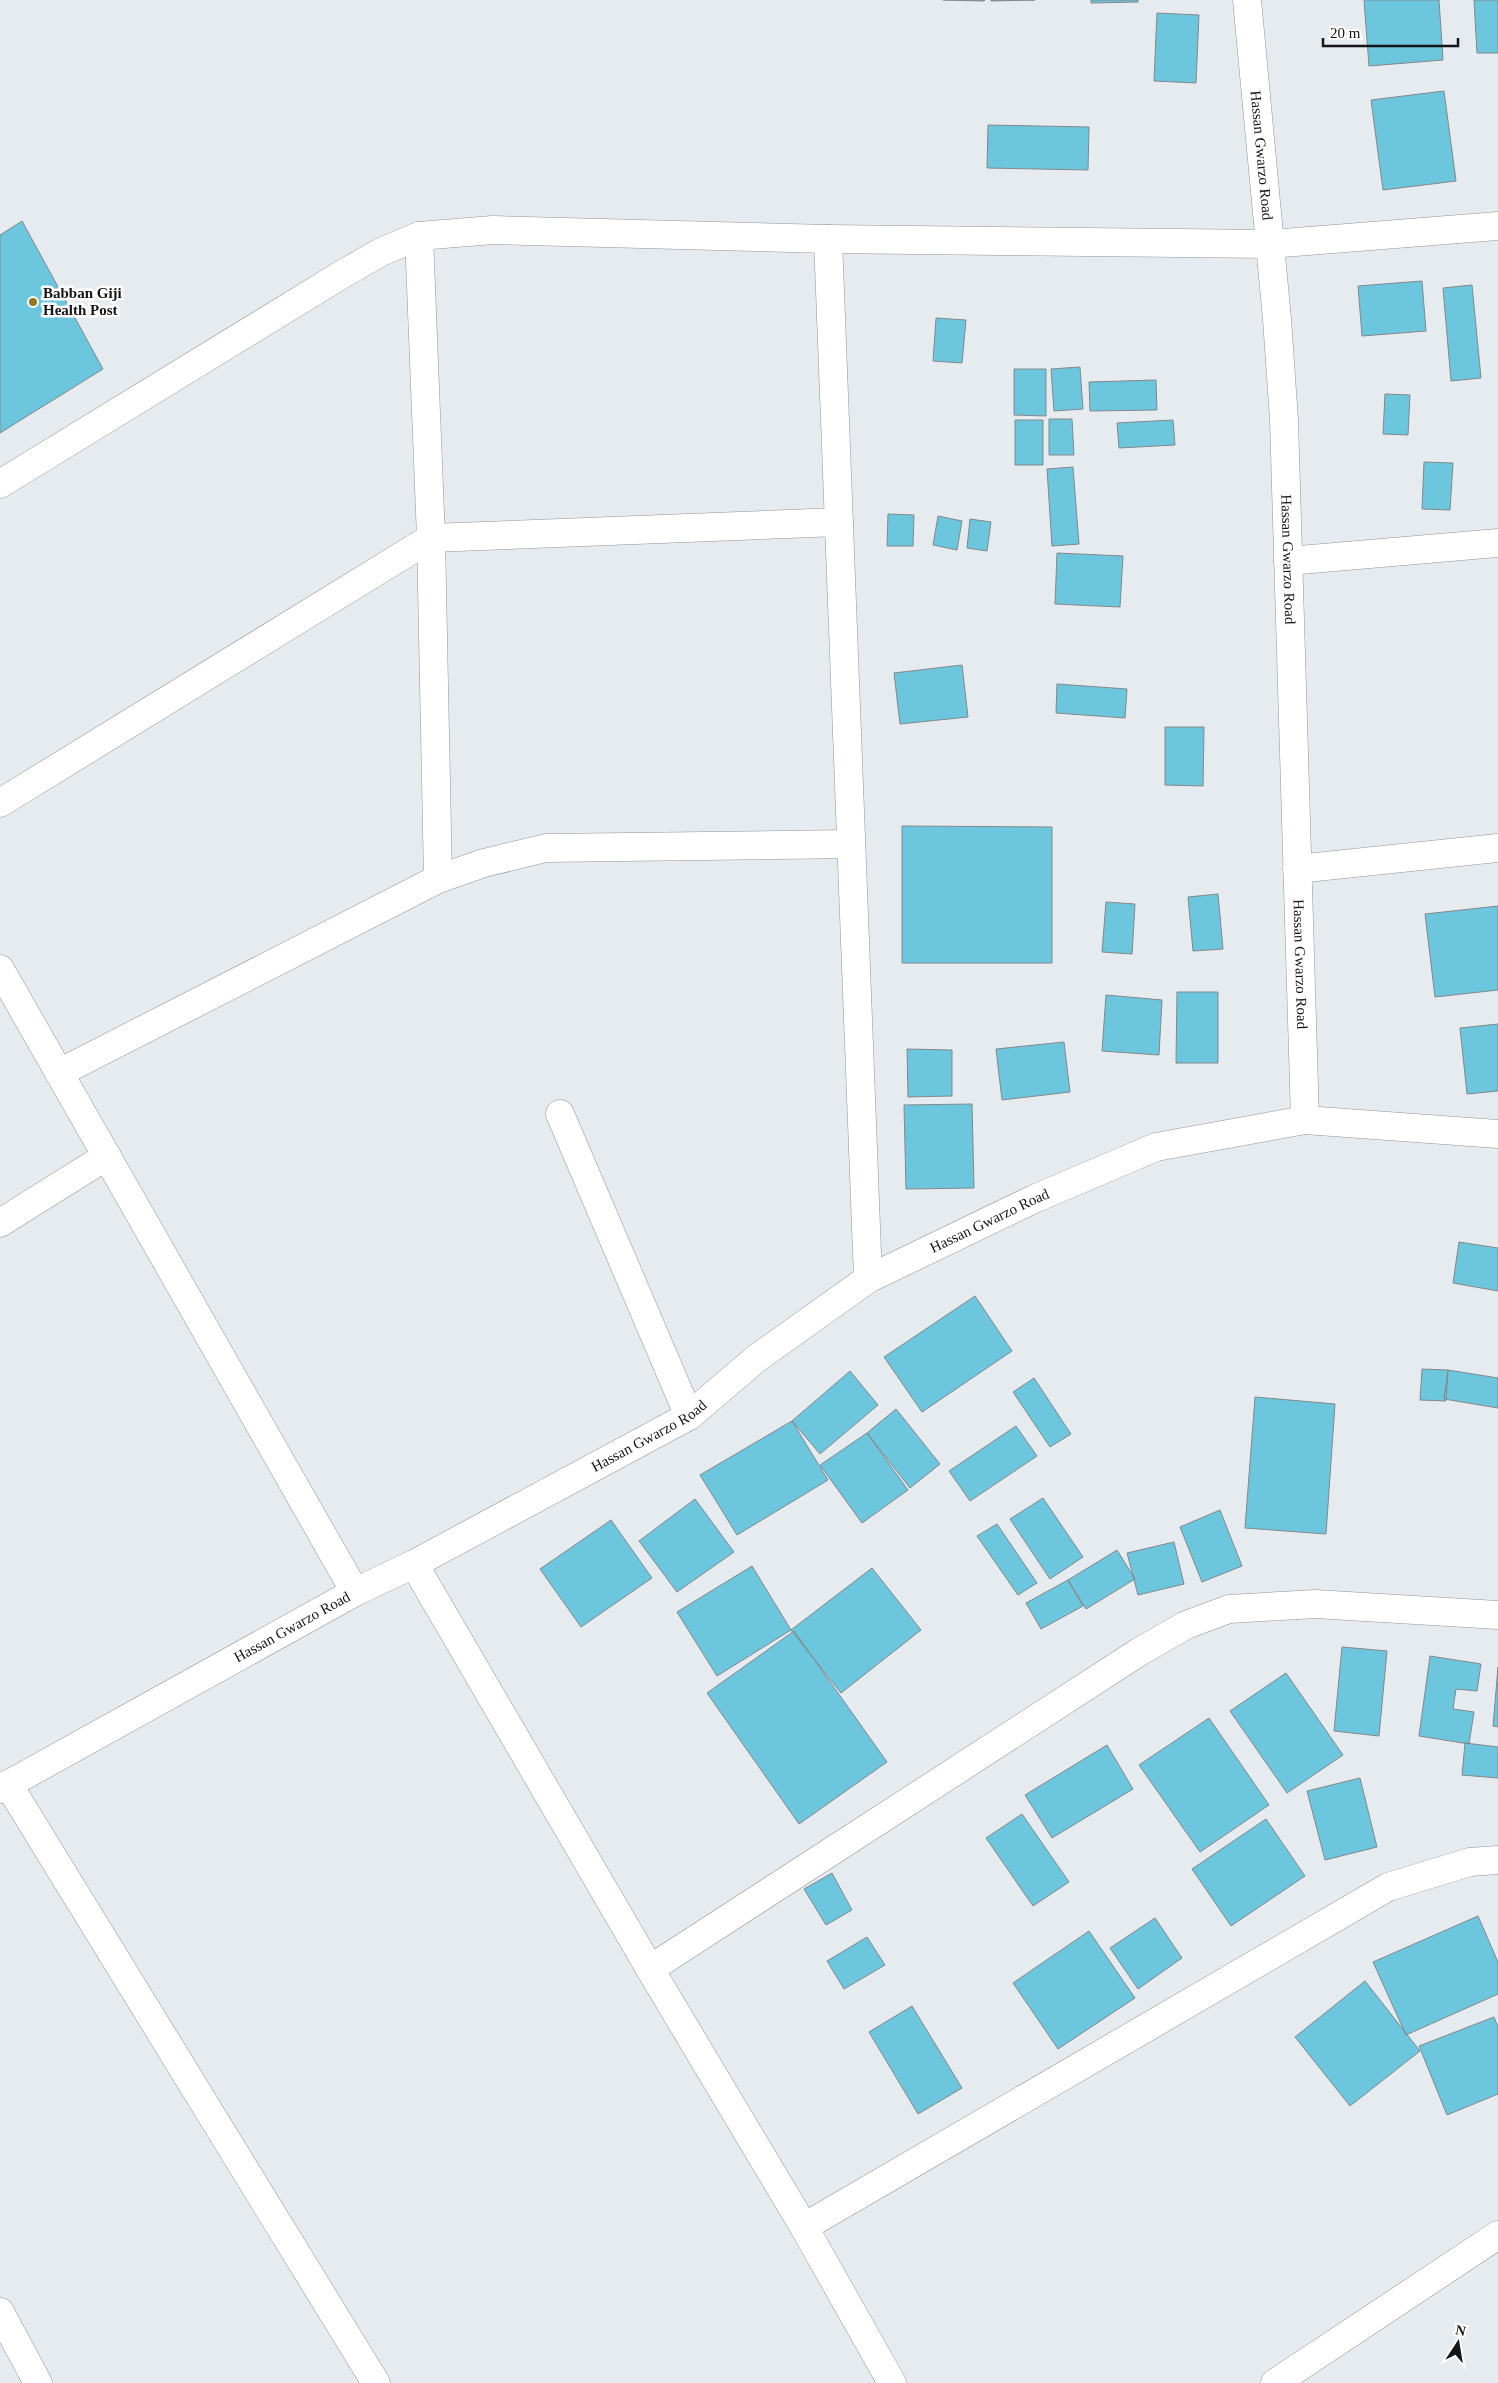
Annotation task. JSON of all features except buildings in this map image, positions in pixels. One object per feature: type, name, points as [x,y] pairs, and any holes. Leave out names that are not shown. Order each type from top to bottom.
[{"type":"street","name":"Hassan Gwarzo Road","points":[[1247,0],[1270,244],[1283,411],[1305,1120]]},
{"type":"street","points":[[0,484],[341,275],[380,252],[419,236],[493,230],[828,239],[1270,244],[1498,226]]},
{"type":"street","points":[[419,236],[431,538],[438,879]]},
{"type":"street","points":[[828,239],[868,1279]]},
{"type":"street","points":[[0,803],[431,538],[838,522]]},
{"type":"street","points":[[1288,561],[1498,543]]},
{"type":"street","points":[[59,1073],[438,879],[484,863],[546,848],[851,844]]},
{"type":"street","points":[[1297,869],[1498,848]]},
{"type":"street","points":[[0,969],[355,1592]]},
{"type":"street","points":[[560,1114],[689,1416]]},
{"type":"street","name":"Hassan Gwarzo Road","points":[[4,1786],[355,1592],[414,1564],[689,1416],[757,1358],[868,1279],[1034,1199],[1156,1147],[1305,1120],[1498,1134]]},
{"type":"street","points":[[0,1223],[107,1156]]},
{"type":"street","points":[[414,1564],[650,1969],[804,2227],[892,2383]]},
{"type":"street","points":[[650,1969],[1122,1663],[1186,1625],[1229,1609],[1315,1604],[1498,1615]]},
{"type":"street","points":[[4,1786],[376,2383]]},
{"type":"street","points":[[804,2227],[1388,1887],[1470,1862],[1498,1860]]},
{"type":"street","points":[[1275,2383],[1498,2235]]},
{"type":"street","points":[[0,2312],[10,2350],[38,2383]]},
{"type":"place","name":"Babban Giji Health Post","points":[[33,302]]}]
